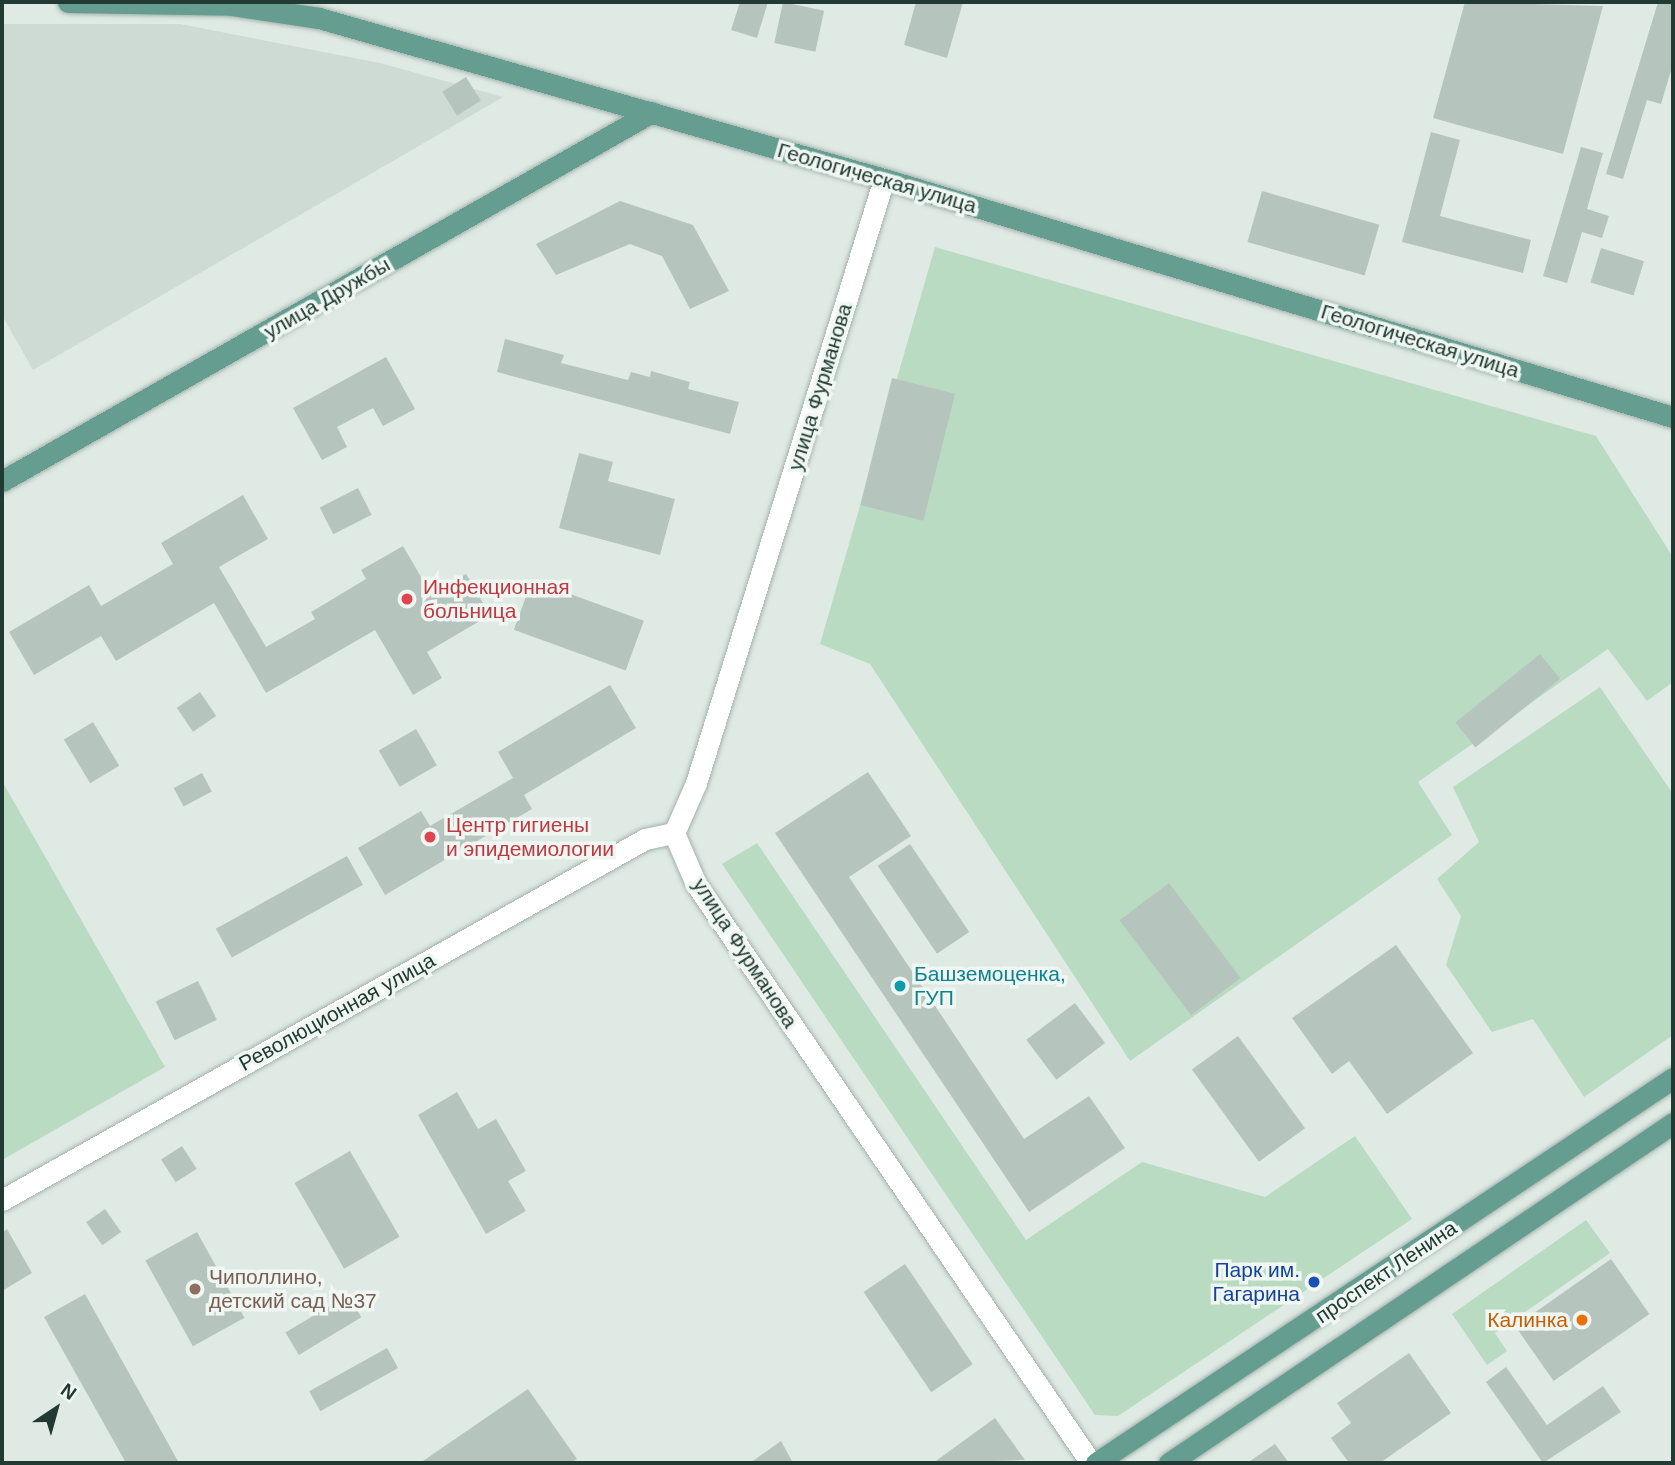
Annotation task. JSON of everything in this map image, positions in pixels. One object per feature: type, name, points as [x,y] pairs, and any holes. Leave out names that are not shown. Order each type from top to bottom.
[{"type":"main road","name":"Геологическая улица","points":[[68,2],[232,5],[319,18],[884,179],[1673,417]]},
{"type":"main road","name":"улица Дружбы","points":[[2,481],[652,112]]},
{"type":"main road","name":"проспект Ленина","points":[[1096,1463],[1673,1078]]},
{"type":"main road","name":"проспект Ленина","points":[[1169,1463],[1673,1123]]},
{"type":"street","name":"улица Фурманова","points":[[884,179],[696,783],[674,833],[696,884],[1091,1463]]},
{"type":"street","name":"Революционная улица","points":[[2,1200],[645,839],[674,833]]},
{"type":"shaded area","points":[[2,24],[180,24],[380,63],[503,97],[33,370],[2,315]]},
{"type":"green space","points":[[935,247],[1596,436],[1673,557],[1673,682],[1647,701],[1608,649],[1418,782],[1452,835],[1130,1061],[870,664],[820,644]]},
{"type":"green space","points":[[1600,687],[1673,794],[1673,1035],[1584,1097],[1533,1019],[1492,1032],[1446,965],[1461,916],[1437,879],[1479,842],[1453,787]]},
{"type":"green space","points":[[2,781],[165,1067],[2,1160]]},
{"type":"green space","points":[[757,843],[1026,1240],[1142,1162],[1265,1197],[1355,1136],[1412,1219],[1118,1416],[1095,1415],[722,864]]},
{"type":"green space","points":[[1586,1220],[1610,1253],[1495,1333],[1507,1351],[1487,1365],[1452,1314]]},
{"type":"building","points":[[740,2],[768,2],[757,38],[731,30]]},
{"type":"building","points":[[783,2],[824,11],[815,52],[774,43]]},
{"type":"building","points":[[916,2],[963,2],[947,58],[904,45]]},
{"type":"building","points":[[1465,2],[1603,6],[1563,154],[1433,118]]},
{"type":"building","points":[[1658,2],[1673,2],[1673,64],[1661,104],[1647,100],[1623,179],[1606,174]]},
{"type":"building","points":[[466,77],[481,101],[457,116],[442,92]]},
{"type":"building","points":[[1431,132],[1460,140],[1440,216],[1531,240],[1523,273],[1402,242]]},
{"type":"building","points":[[1581,147],[1603,153],[1587,209],[1609,216],[1602,238],[1582,232],[1567,283],[1543,276]]},
{"type":"building","points":[[1262,191],[1379,225],[1365,276],[1247,242]]},
{"type":"building","points":[[620,201],[693,225],[729,291],[690,309],[662,256],[630,244],[556,275],[536,244]]},
{"type":"building","points":[[1601,248],[1644,261],[1634,296],[1590,282]]},
{"type":"building","points":[[505,339],[564,355],[561,363],[628,380],[631,372],[650,377],[651,371],[690,382],[688,389],[739,402],[730,434],[497,372]]},
{"type":"building","points":[[386,357],[415,409],[383,426],[373,408],[337,427],[347,447],[322,460],[293,408]]},
{"type":"building","points":[[892,378],[955,394],[923,521],[860,505]]},
{"type":"building","points":[[579,453],[613,462],[608,481],[675,499],[660,555],[559,528]]},
{"type":"building","points":[[358,488],[372,515],[333,534],[320,508]]},
{"type":"building","name":"Инфекционная больница","points":[[243,495],[268,539],[219,567],[266,647],[315,619],[311,612],[366,579],[361,570],[403,546],[431,594],[466,574],[490,615],[427,652],[442,678],[413,695],[375,630],[266,693],[214,603],[116,661],[101,636],[34,675],[9,632],[89,585],[101,606],[173,564],[161,543]]},
{"type":"building","points":[[532,580],[644,621],[626,671],[514,630]]},
{"type":"building","points":[[1540,654],[1560,679],[1475,747],[1455,723]]},
{"type":"building","points":[[610,685],[636,728],[524,795],[532,809],[385,895],[358,848],[421,811],[430,826],[513,778],[498,752]]},
{"type":"building","points":[[200,692],[216,716],[193,732],[177,708]]},
{"type":"building","points":[[93,722],[119,766],[90,783],[64,740]]},
{"type":"building","points":[[416,729],[437,765],[400,787],[379,750]]},
{"type":"building","name":"Башземоценка, ГУП","points":[[868,772],[911,836],[849,877],[1024,1139],[1089,1096],[1125,1148],[1029,1212],[775,833]]},
{"type":"building","points":[[202,773],[212,792],[184,807],[174,788]]},
{"type":"building","points":[[910,844],[969,932],[937,954],[878,866]]},
{"type":"building","points":[[347,856],[363,885],[232,958],[216,929]]},
{"type":"building","points":[[1169,883],[1241,978],[1191,1015],[1119,920]]},
{"type":"building","points":[[1396,945],[1473,1053],[1387,1114],[1349,1061],[1332,1074],[1292,1018]]},
{"type":"building","points":[[198,981],[217,1020],[175,1040],[156,1002]]},
{"type":"building","points":[[1075,1003],[1105,1043],[1056,1080],[1026,1040]]},
{"type":"building","points":[[1238,1036],[1305,1128],[1259,1162],[1192,1070]]},
{"type":"building","points":[[457,1092],[478,1129],[496,1119],[526,1171],[508,1181],[526,1211],[486,1234],[418,1115]]},
{"type":"building","points":[[182,1146],[197,1169],[176,1182],[161,1160]]},
{"type":"building","points":[[350,1151],[400,1237],[344,1269],[295,1183]]},
{"type":"building","points":[[105,1209],[121,1232],[102,1245],[86,1222]]},
{"type":"building","points":[[7,1229],[32,1273],[2,1291],[2,1233]]},
{"type":"building","name":"Чиполлино, детский сад №37","points":[[197,1232],[245,1318],[193,1346],[145,1261]]},
{"type":"building","points":[[1611,1259],[1649,1314],[1554,1381],[1515,1326]]},
{"type":"building","points":[[905,1264],[973,1364],[931,1392],[864,1292]]},
{"type":"building","points":[[85,1294],[179,1463],[126,1463],[44,1317]]},
{"type":"building","points":[[348,1295],[361,1317],[299,1355],[285,1333]]},
{"type":"building","points":[[387,1348],[398,1368],[320,1411],[309,1391]]},
{"type":"building","points":[[1409,1353],[1451,1413],[1380,1463],[1349,1463],[1331,1438],[1351,1423],[1337,1403]]},
{"type":"building","points":[[1506,1367],[1547,1425],[1603,1386],[1621,1412],[1543,1463],[1486,1382]]},
{"type":"building","points":[[528,1389],[577,1459],[571,1463],[420,1463]]},
{"type":"building","points":[[995,1418],[1025,1460],[933,1463]]},
{"type":"building","points":[[781,1441],[793,1463],[750,1463]]},
{"type":"building","points":[[1275,1444],[1289,1463],[1247,1463]]},
{"type":"place","name":"Инфекционная больница","points":[[407,599]]},
{"type":"place","name":"Центр гигиены и эпидемиологии","points":[[430,837]]},
{"type":"place","name":"Башземоценка, ГУП","points":[[900,986]]},
{"type":"place","name":"Парк им. Гагарина","points":[[1314,1282]]},
{"type":"place","name":"Чиполлино, детский сад №37","points":[[195,1289]]},
{"type":"place","name":"Калинка","points":[[1582,1320]]}]
